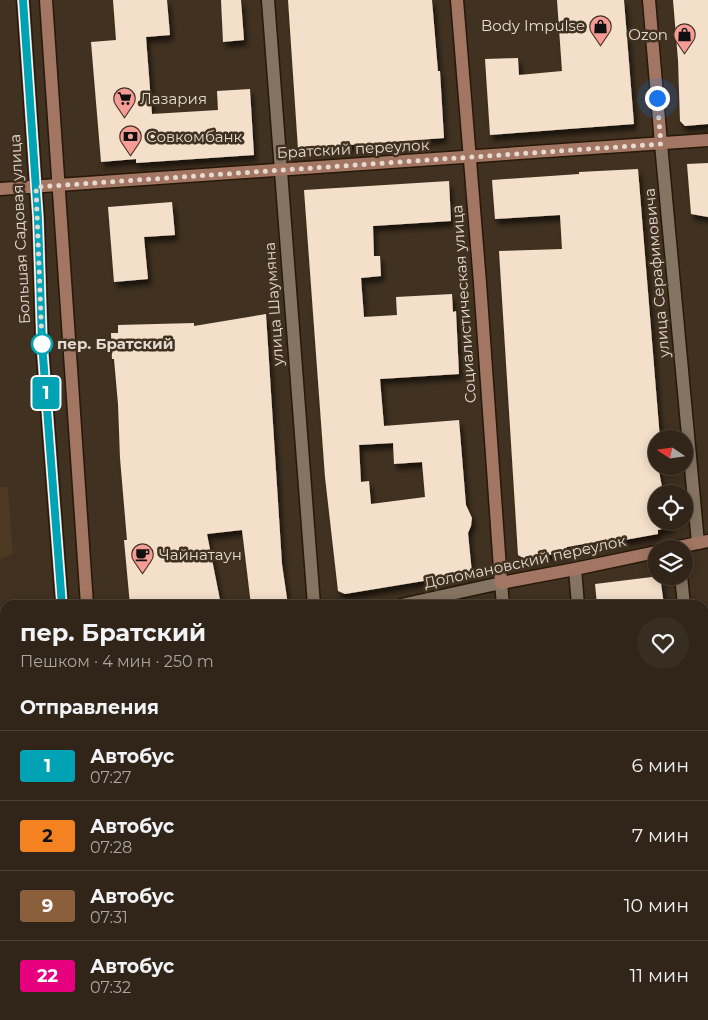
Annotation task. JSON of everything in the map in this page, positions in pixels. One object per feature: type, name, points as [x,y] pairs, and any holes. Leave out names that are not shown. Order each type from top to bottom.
[{"type":"main road","name":"Большая Садовая улица","points":[[23,0],[36,187],[42,343],[62,600]]},
{"type":"main road","points":[[46,0],[87,600]]},
{"type":"main road","name":"Социалистическая улица","points":[[457,0],[501,583]]},
{"type":"main road","name":"улица Серафимовича","points":[[649,0],[661,144]]},
{"type":"main road","name":"Братский переулок","points":[[0,190],[708,140]]},
{"type":"main road","name":"Доломановский переулок","points":[[501,583],[648,554]]},
{"type":"street","name":"улица Шаумяна","points":[[268,0],[314,600]]},
{"type":"street","name":"улица Серафимовича","points":[[661,144],[703,542]]},
{"type":"street","points":[[575,569],[578,600]]},
{"type":"street","name":"Доломановский переулок","points":[[424,600],[501,583]]},
{"type":"street","name":"Социалистическая улица","points":[[501,583],[503,600]]},
{"type":"street","points":[[682,585],[683,600]]},
{"type":"shaded area","points":[[0,487],[8,487],[13,554],[0,559]]},
{"type":"building","points":[[113,0],[167,0],[170,35],[146,37],[152,114],[218,110],[217,91],[250,89],[254,155],[136,163],[136,159],[101,162],[91,42],[116,40]]},
{"type":"building","points":[[221,0],[241,0],[244,40],[223,42]]},
{"type":"building","points":[[288,0],[432,0],[438,71],[440,71],[444,138],[298,149]]},
{"type":"building","points":[[557,0],[624,0],[634,124],[490,135],[485,59],[518,58],[519,75],[562,71]]},
{"type":"building","points":[[673,0],[708,0],[708,124],[685,126],[680,121],[678,60]]},
{"type":"building","points":[[708,163],[708,217],[691,214],[687,164]]},
{"type":"building","points":[[638,169],[659,430],[648,430],[648,475],[660,475],[662,485],[648,485],[648,530],[658,530],[658,534],[608,543],[607,540],[567,547],[567,551],[527,560],[518,555],[499,251],[562,249],[560,215],[495,219],[492,180],[579,174],[579,172]]},
{"type":"building","points":[[449,181],[451,221],[373,226],[374,256],[380,256],[381,276],[361,278],[364,317],[397,315],[396,297],[452,294],[453,312],[456,311],[459,374],[380,379],[384,426],[459,420],[466,505],[472,518],[468,533],[472,573],[345,594],[338,591],[325,477],[304,190]],"holes":[[[393,443],[394,464],[422,462],[425,497],[371,504],[369,481],[361,482],[359,445]]]},
{"type":"building","points":[[172,202],[175,235],[144,237],[148,279],[114,282],[108,207]]},
{"type":"building","points":[[266,314],[282,564],[287,600],[250,600],[242,530],[207,534],[220,600],[130,600],[124,540],[127,540],[120,458],[118,404],[114,359],[112,359],[111,333],[118,333],[118,325],[194,323],[194,326]]},
{"type":"building","points":[[648,577],[648,585],[661,585],[663,600],[597,600],[595,584]]},
{"type":"bus line","name":"1","points":[[23,0],[38,218],[42,343],[62,600]]},
{"type":"place","name":"Body Impulse","points":[[601,45]]},
{"type":"place","name":"Ozon","points":[[684,54]]},
{"type":"place","name":"Лазария","points":[[124,118]]},
{"type":"place","name":"Совкомбанк","points":[[130,156]]},
{"type":"place","name":"пер. Братский","points":[[42,344]]},
{"type":"place","name":"Чайнатаун","points":[[143,574]]},
{"type":"route","points":[[42,344],[36,187],[661,144],[657,98]]}]
